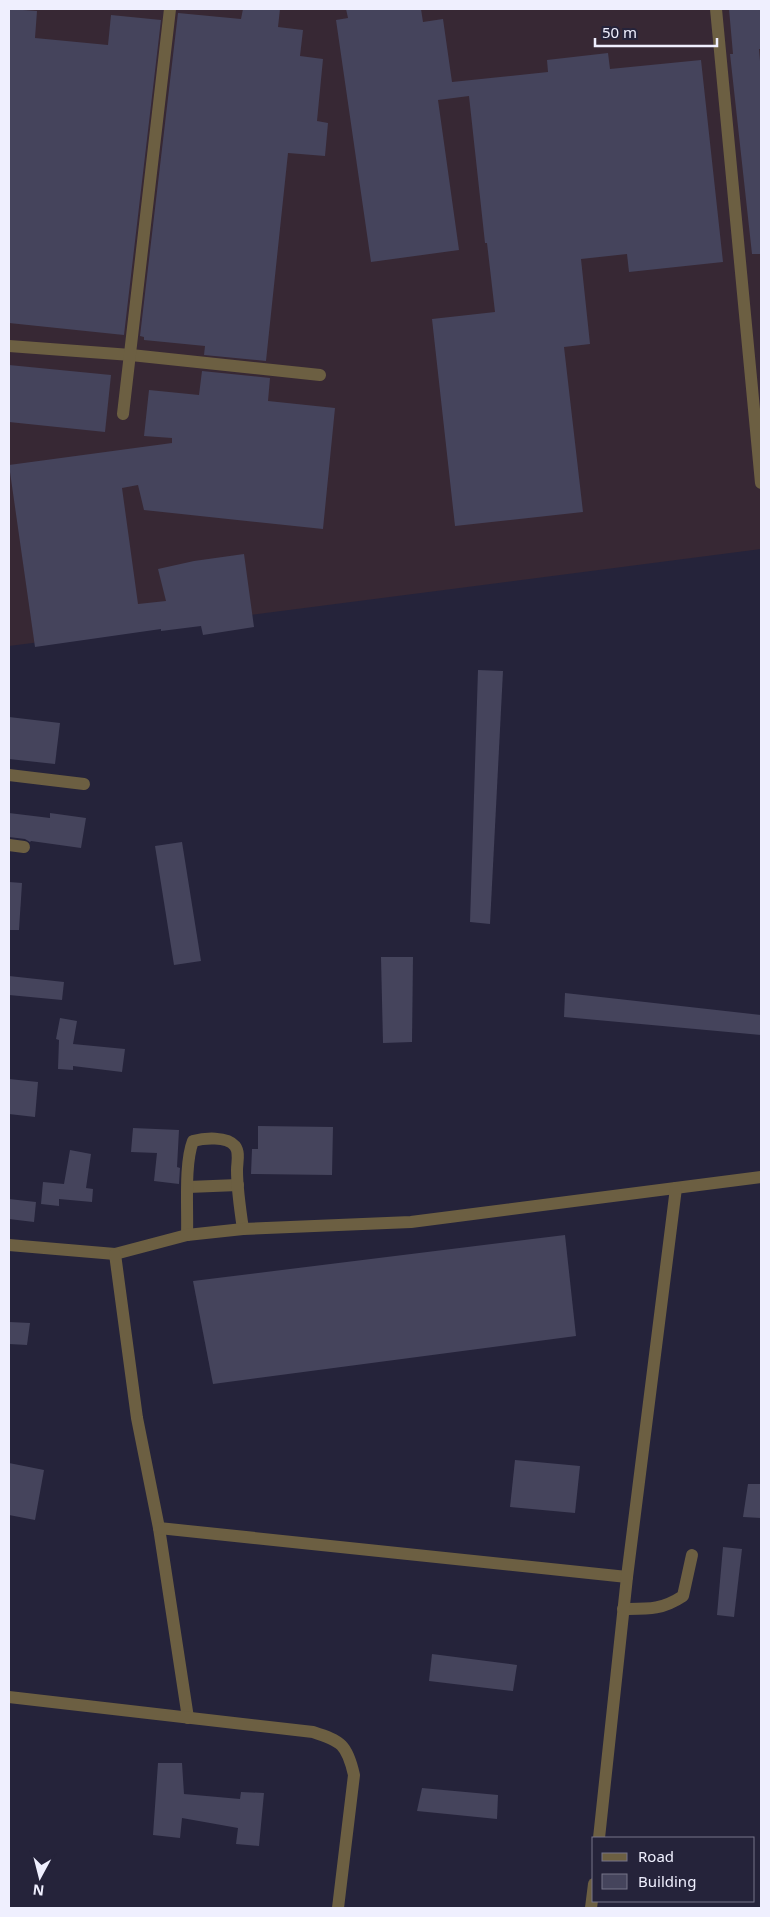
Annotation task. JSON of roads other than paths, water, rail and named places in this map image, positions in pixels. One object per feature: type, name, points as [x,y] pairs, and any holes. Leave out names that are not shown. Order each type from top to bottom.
[{"type":"street","points":[[123,414],[170,9]]},
{"type":"street","points":[[716,9],[761,483]]},
{"type":"street","points":[[9,346],[131,355],[320,375]]},
{"type":"street","points":[[9,775],[84,784]]},
{"type":"street","points":[[9,845],[24,847]]},
{"type":"street","points":[[187,1235],[191,1148],[194,1142],[201,1139],[222,1140],[230,1142],[236,1147],[243,1229]]},
{"type":"street","points":[[9,1245],[115,1254],[187,1235],[243,1229],[411,1222],[761,1177]]},
{"type":"street","points":[[188,1186],[238,1186]]},
{"type":"street","points":[[599,1837],[626,1577],[676,1188]]},
{"type":"street","points":[[115,1254],[137,1418],[159,1528],[188,1718]]},
{"type":"street","points":[[159,1528],[626,1577]]},
{"type":"street","points":[[623,1609],[663,1607],[682,1596],[686,1587],[692,1555]]},
{"type":"street","points":[[9,1697],[313,1732],[336,1740],[350,1755],[354,1775],[338,1908]]}]
